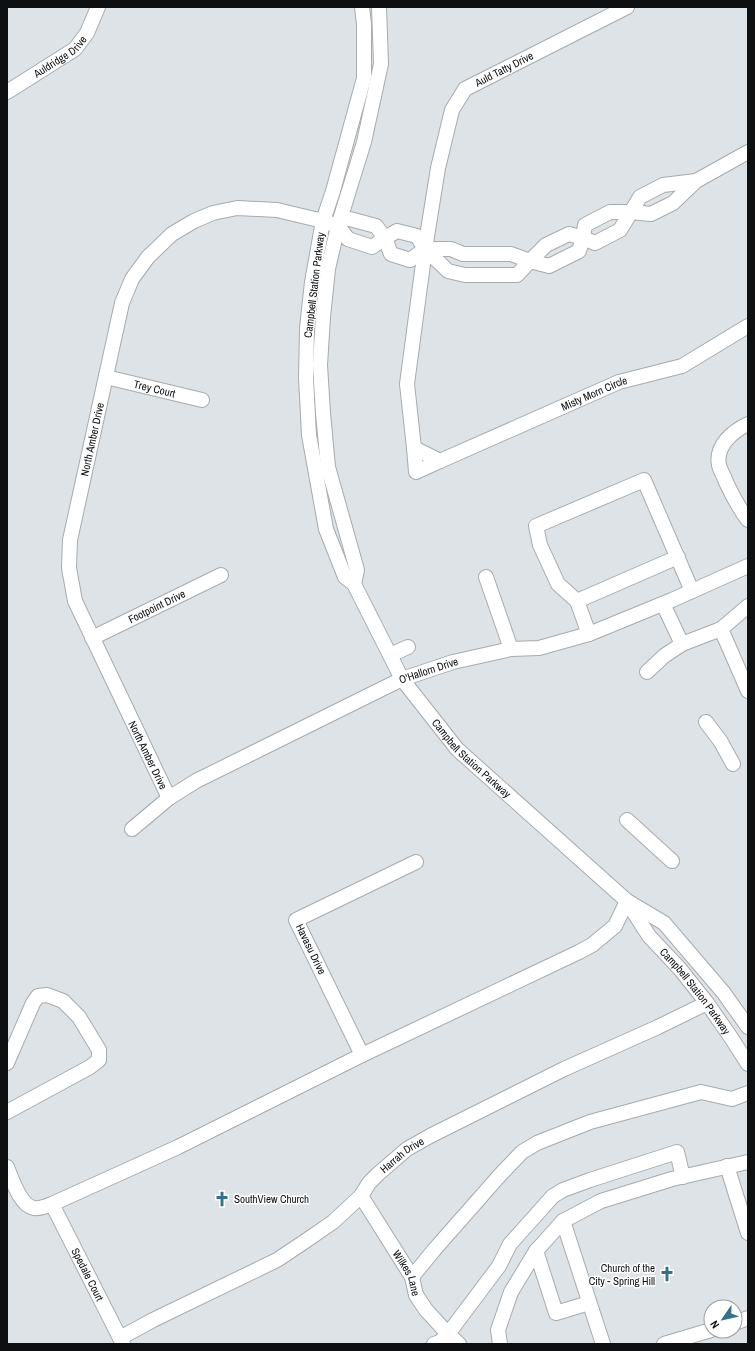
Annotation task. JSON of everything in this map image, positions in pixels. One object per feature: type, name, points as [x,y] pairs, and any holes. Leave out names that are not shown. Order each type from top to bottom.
[{"type":"street","name":"Auldridge Drive","points":[[7,92],[75,49],[87,33],[98,7]]},
{"type":"street","name":"Campbell Station Parkway","points":[[362,7],[364,24],[364,78],[333,191],[322,221],[312,282],[307,328],[306,378],[309,435],[326,529],[344,577],[354,584],[402,679],[457,749],[627,901],[664,923],[723,992],[748,1027]]},
{"type":"street","name":"Campbell Station Parkway","points":[[354,584],[357,570],[328,467],[321,373],[323,317],[328,269],[338,226],[364,142],[381,64],[379,7]]},
{"type":"street","name":"Auld Tatty Drive","points":[[425,249],[438,168],[452,110],[465,89],[627,7]]},
{"type":"street","points":[[696,181],[663,185],[640,197],[632,212],[620,230],[595,243],[583,238],[569,234],[546,245],[530,261],[518,275],[465,275],[448,271],[425,249],[417,236],[397,231],[385,238],[372,247],[348,239],[338,226],[346,218],[376,226],[385,238],[391,254],[410,260],[425,249],[451,249],[463,254],[511,254],[530,261],[549,266],[579,251],[583,238],[585,225],[610,212],[632,212],[651,214],[673,203],[696,181],[748,152]]},
{"type":"street","name":"North Amber Drive","points":[[169,798],[75,600],[69,568],[70,540],[122,303],[132,279],[148,257],[172,234],[194,221],[213,213],[237,208],[277,210],[338,226]]},
{"type":"street","name":"Misty Morn Circle","points":[[425,249],[407,384],[416,472],[440,460],[619,382],[682,366],[748,326]]},
{"type":"street","name":"Trey Court","points":[[106,377],[202,400]]},
{"type":"street","points":[[748,424],[731,434],[723,444],[719,464],[736,503],[748,520]]},
{"type":"street","points":[[414,448],[440,460]]},
{"type":"street","points":[[589,634],[577,601],[558,584],[540,545],[536,526],[644,480],[692,591]]},
{"type":"street","points":[[577,601],[678,558]]},
{"type":"street","name":"O'Hallorn Drive","points":[[132,829],[169,798],[196,781],[402,679],[453,662],[511,650],[539,648],[589,634],[748,566]]},
{"type":"street","name":"Footpoint Drive","points":[[92,638],[221,576]]},
{"type":"street","points":[[486,577],[511,650]]},
{"type":"street","points":[[662,604],[682,644]]},
{"type":"street","points":[[647,672],[664,656],[682,644],[721,629],[748,606]]},
{"type":"street","points":[[721,629],[748,691]]},
{"type":"street","points":[[390,655],[408,647]]},
{"type":"street","points":[[706,722],[721,742],[733,764]]},
{"type":"street","points":[[627,820],[672,862]]},
{"type":"street","name":"Havasu Drive","points":[[362,1055],[296,920],[416,862]]},
{"type":"street","name":"Campbell Station Parkway","points":[[627,901],[649,936],[680,969],[707,1003],[748,1064]]},
{"type":"street","points":[[7,1167],[20,1196],[26,1205],[34,1209],[52,1204],[178,1147],[362,1055],[592,945],[614,926],[627,901]]},
{"type":"street","points":[[7,1063],[33,1003],[38,996],[47,995],[63,1001],[79,1016],[99,1050],[99,1060],[90,1067],[7,1112]]},
{"type":"street","name":"Harrah Drive","points":[[121,1341],[153,1320],[277,1260],[333,1222],[361,1196],[369,1183],[378,1174],[408,1149],[430,1136],[564,1069],[658,1027],[707,1003]]},
{"type":"street","points":[[412,1277],[500,1175],[522,1152],[537,1143],[590,1122],[701,1092],[732,1099],[748,1094]]},
{"type":"street","points":[[434,1344],[440,1342],[448,1334],[499,1266],[510,1244],[553,1196],[563,1190],[583,1182],[677,1152],[684,1177]]},
{"type":"street","points":[[500,1344],[498,1330],[511,1292],[536,1251],[563,1221],[602,1201],[684,1177],[748,1162]]},
{"type":"street","points":[[727,1166],[748,1233]]},
{"type":"street","name":"Wilkes Lane","points":[[361,1196],[412,1277],[416,1295],[426,1310],[459,1344]]},
{"type":"street","name":"Spedale Court","points":[[52,1204],[121,1341]]},
{"type":"street","points":[[563,1221],[602,1344]]},
{"type":"street","points":[[536,1251],[556,1313],[589,1303]]},
{"type":"street","points":[[664,1344],[703,1332]]},
{"type":"place","name":"SouthView Church","points":[[222,1199]]},
{"type":"place","name":"Church of the City - Spring Hill","points":[[667,1274]]}]
